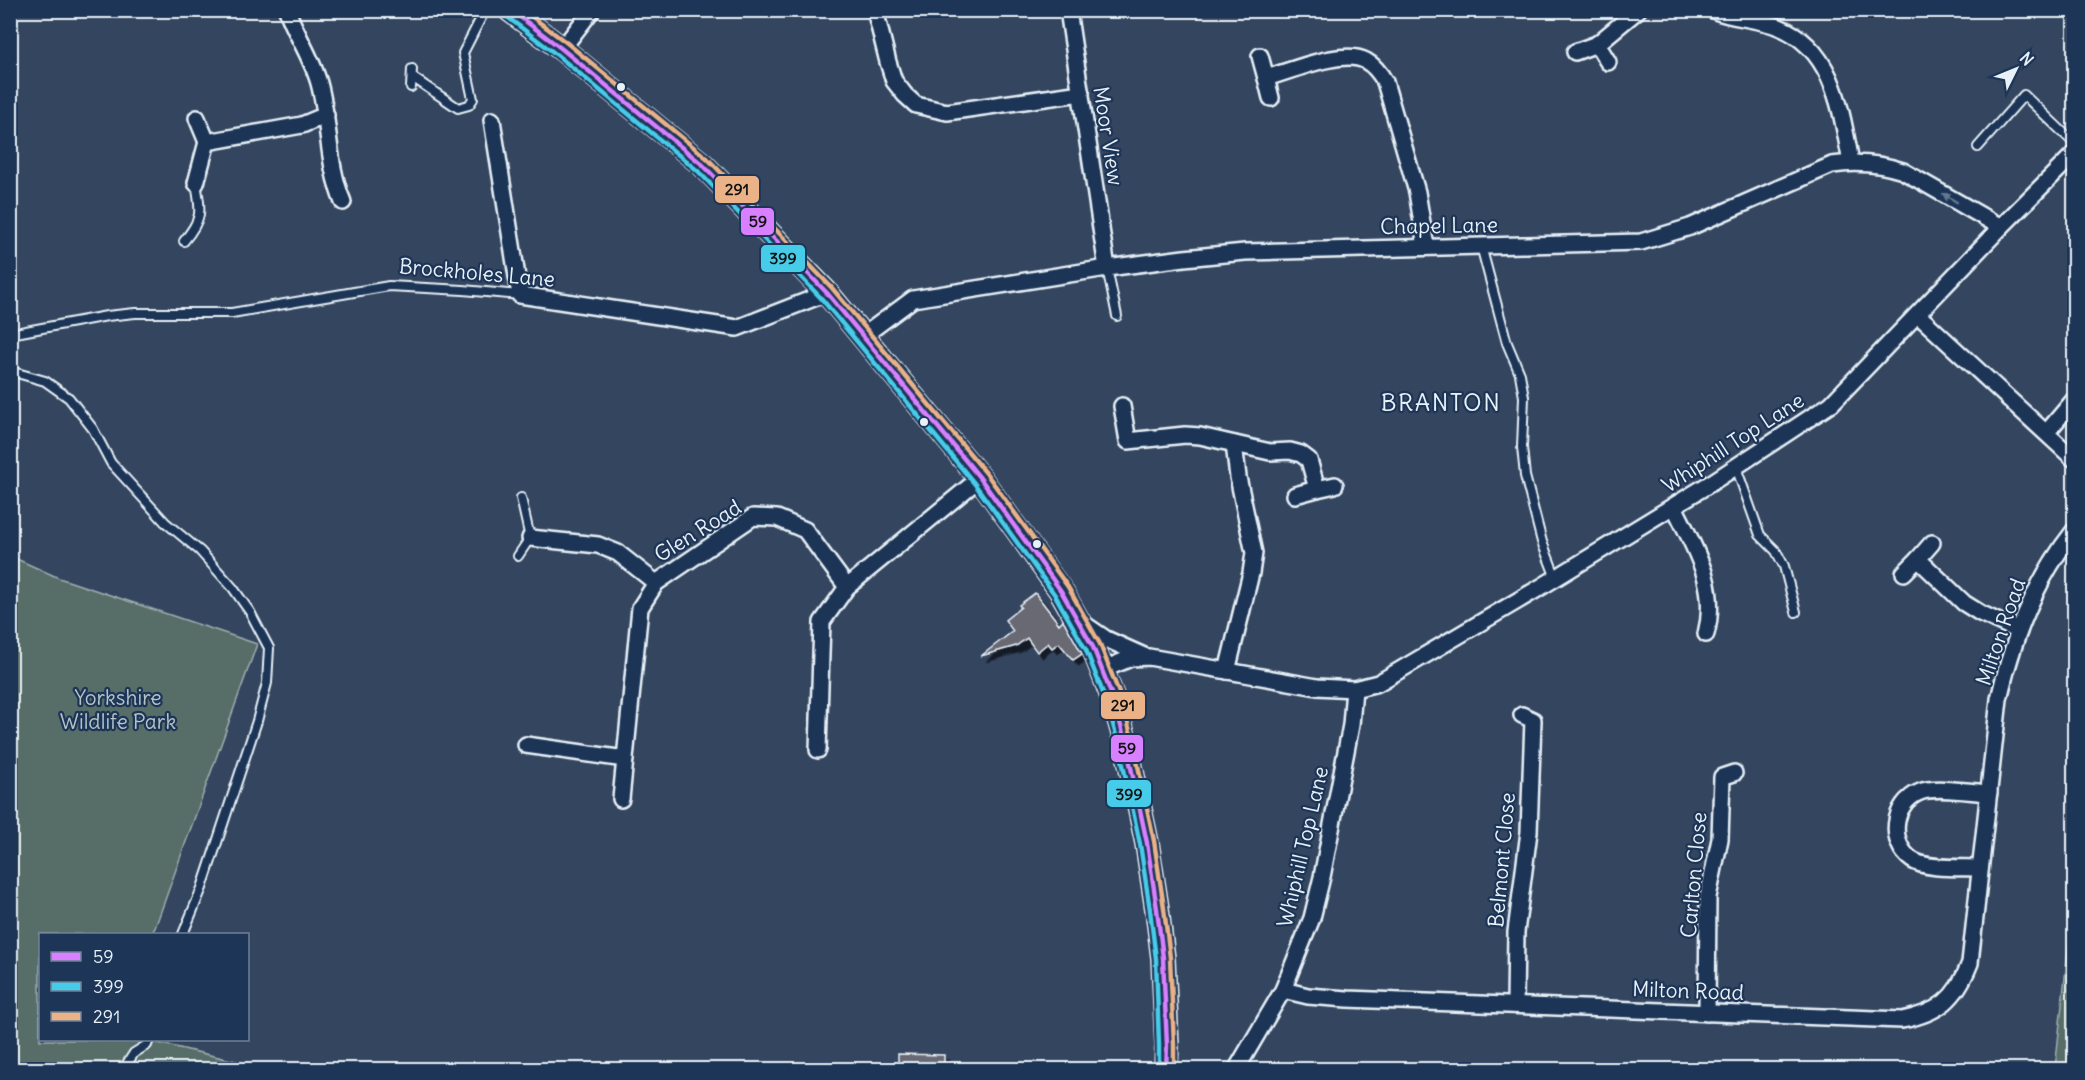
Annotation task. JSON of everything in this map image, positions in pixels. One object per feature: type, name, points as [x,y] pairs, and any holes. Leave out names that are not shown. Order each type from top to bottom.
[{"type":"main road","points":[[510,10],[562,49],[704,165],[828,293],[980,478],[1061,591],[1079,620],[1114,701],[1126,744],[1147,843],[1163,958],[1166,1070]]},
{"type":"street","points":[[562,49],[592,10]]},
{"type":"street","points":[[875,10],[894,81],[916,105],[948,112],[1081,93]]},
{"type":"street","name":"Moor View","points":[[1068,10],[1107,268]]},
{"type":"street","points":[[1575,52],[1597,44],[1638,10]]},
{"type":"street","points":[[1713,10],[1762,16],[1794,34],[1820,59],[1837,96],[1851,162]]},
{"type":"street","points":[[289,17],[319,80],[334,181],[343,202]]},
{"type":"street","points":[[1597,44],[1608,62]]},
{"type":"street","points":[[1260,56],[1271,98]]},
{"type":"street","points":[[1266,78],[1351,56],[1365,59],[1375,67],[1385,82],[1417,192],[1425,247]]},
{"type":"street","points":[[207,142],[302,125],[326,115]]},
{"type":"street","points":[[196,183],[207,142],[197,118]]},
{"type":"street","points":[[492,120],[520,295]]},
{"type":"street","name":"Whiphill Top Lane","points":[[1102,670],[1131,658],[1147,657],[1278,681],[1354,689],[1378,683],[1736,468],[1831,404],[2074,154]]},
{"type":"street","name":"Chapel Lane","points":[[863,336],[913,299],[1184,258],[1245,252],[1641,242],[1690,227],[1832,165],[1851,162],[1868,162],[1903,171],[2001,227]]},
{"type":"street","name":"Brockholes Lane","points":[[520,295],[737,328],[828,293]]},
{"type":"street","points":[[1918,315],[2074,459]]},
{"type":"street","points":[[2047,432],[2074,400]]},
{"type":"street","points":[[1122,406],[1122,442],[1185,435],[1200,436],[1270,452],[1290,451],[1301,454],[1309,460],[1317,489]]},
{"type":"street","points":[[1227,671],[1254,553],[1238,477],[1234,444]]},
{"type":"street","points":[[818,750],[822,622],[847,586],[980,478]]},
{"type":"street","points":[[1295,495],[1335,485]]},
{"type":"street","points":[[1674,506],[1708,581],[1711,603],[1717,620],[1706,634]]},
{"type":"street","name":"Glen Road","points":[[621,799],[640,609],[656,583],[753,517],[777,518],[805,530],[847,586]]},
{"type":"street","name":"Milton Road","points":[[1284,990],[1308,996],[1347,999],[1902,1020],[1920,1017],[1936,1009],[1951,998],[1963,981],[1970,963],[1999,699],[2005,673],[2019,631],[2043,575],[2074,531]]},
{"type":"street","points":[[530,538],[598,545],[618,554],[656,583]]},
{"type":"street","points":[[1904,573],[1932,543]]},
{"type":"street","points":[[1918,559],[1964,603],[2019,631]]},
{"type":"street","points":[[1079,620],[1106,639],[1147,657]]},
{"type":"street","name":"Whiphill Top Lane","points":[[1236,1070],[1284,990],[1312,918],[1351,725],[1354,689]]},
{"type":"street","name":"Belmont Close","points":[[1515,1005],[1516,932],[1529,832],[1533,717]]},
{"type":"street","points":[[526,745],[625,759]]},
{"type":"street","name":"Carlton Close","points":[[1707,1013],[1708,897],[1720,839],[1722,774]]},
{"type":"street","points":[[1980,868],[1923,865],[1912,860],[1903,851],[1897,838],[1895,824],[1900,810],[1909,798],[1921,792],[1934,790],[1989,793]]},
{"type":"lane","points":[[411,87],[412,73],[458,108],[469,105],[473,99],[463,53],[485,10]]},
{"type":"lane","points":[[1978,147],[2024,95],[2074,143]]},
{"type":"lane","points":[[184,241],[197,224],[200,207],[196,183]]},
{"type":"lane","points":[[1481,246],[1507,343],[1520,374],[1524,397],[1521,447],[1525,476],[1542,542],[1556,578]]},
{"type":"lane","points":[[1107,268],[1117,316]]},
{"type":"lane","name":"Brockholes Lane","points":[[10,334],[135,313],[232,313],[389,286],[520,295]]},
{"type":"lane","points":[[10,371],[45,381],[69,398],[93,429],[111,463],[165,522],[200,551],[226,581],[250,612],[269,648],[267,683],[257,721],[202,888],[183,933]]},
{"type":"lane","points":[[1736,468],[1760,536],[1776,551],[1784,566],[1796,612]]},
{"type":"lane","points":[[518,556],[530,538],[521,498]]},
{"type":"lane","points":[[123,1070],[134,1053],[147,1045],[149,1041]]},
{"type":"green space","name":"Yorkshire Wildlife Park","points":[[10,556],[59,578],[257,644],[152,933],[39,933],[39,1041],[149,1041],[270,1069],[11,1069]]},
{"type":"green space","points":[[2074,894],[2074,1069],[2054,1069],[2056,1060]]},
{"type":"building","points":[[1035,593],[1059,624],[1063,620],[1082,654],[1073,660],[1059,643],[1052,648],[1048,643],[1037,652],[1027,638],[1016,646],[981,656],[1013,631],[1005,620]]},
{"type":"building","points":[[898,1054],[944,1055],[944,1070],[898,1070]]},
{"type":"transit line","name":"59","points":[[511,10],[703,165],[827,293],[980,478],[1061,591],[1093,647],[1114,701],[1126,744],[1147,843],[1157,909],[1163,958],[1166,1070]]},
{"type":"transit line","name":"291","points":[[523,10],[567,43],[708,159],[832,288],[986,473],[1068,587],[1100,644],[1121,698],[1133,742],[1154,841],[1164,908],[1170,958],[1174,1070]]},
{"type":"transit line","name":"399","points":[[506,16],[698,171],[821,298],[974,483],[1055,595],[1086,650],[1107,703],[1119,746],[1140,844],[1150,910],[1156,959],[1159,1070]]},
{"type":"district","name":"BRANTON","points":[[1441,403]]}]
